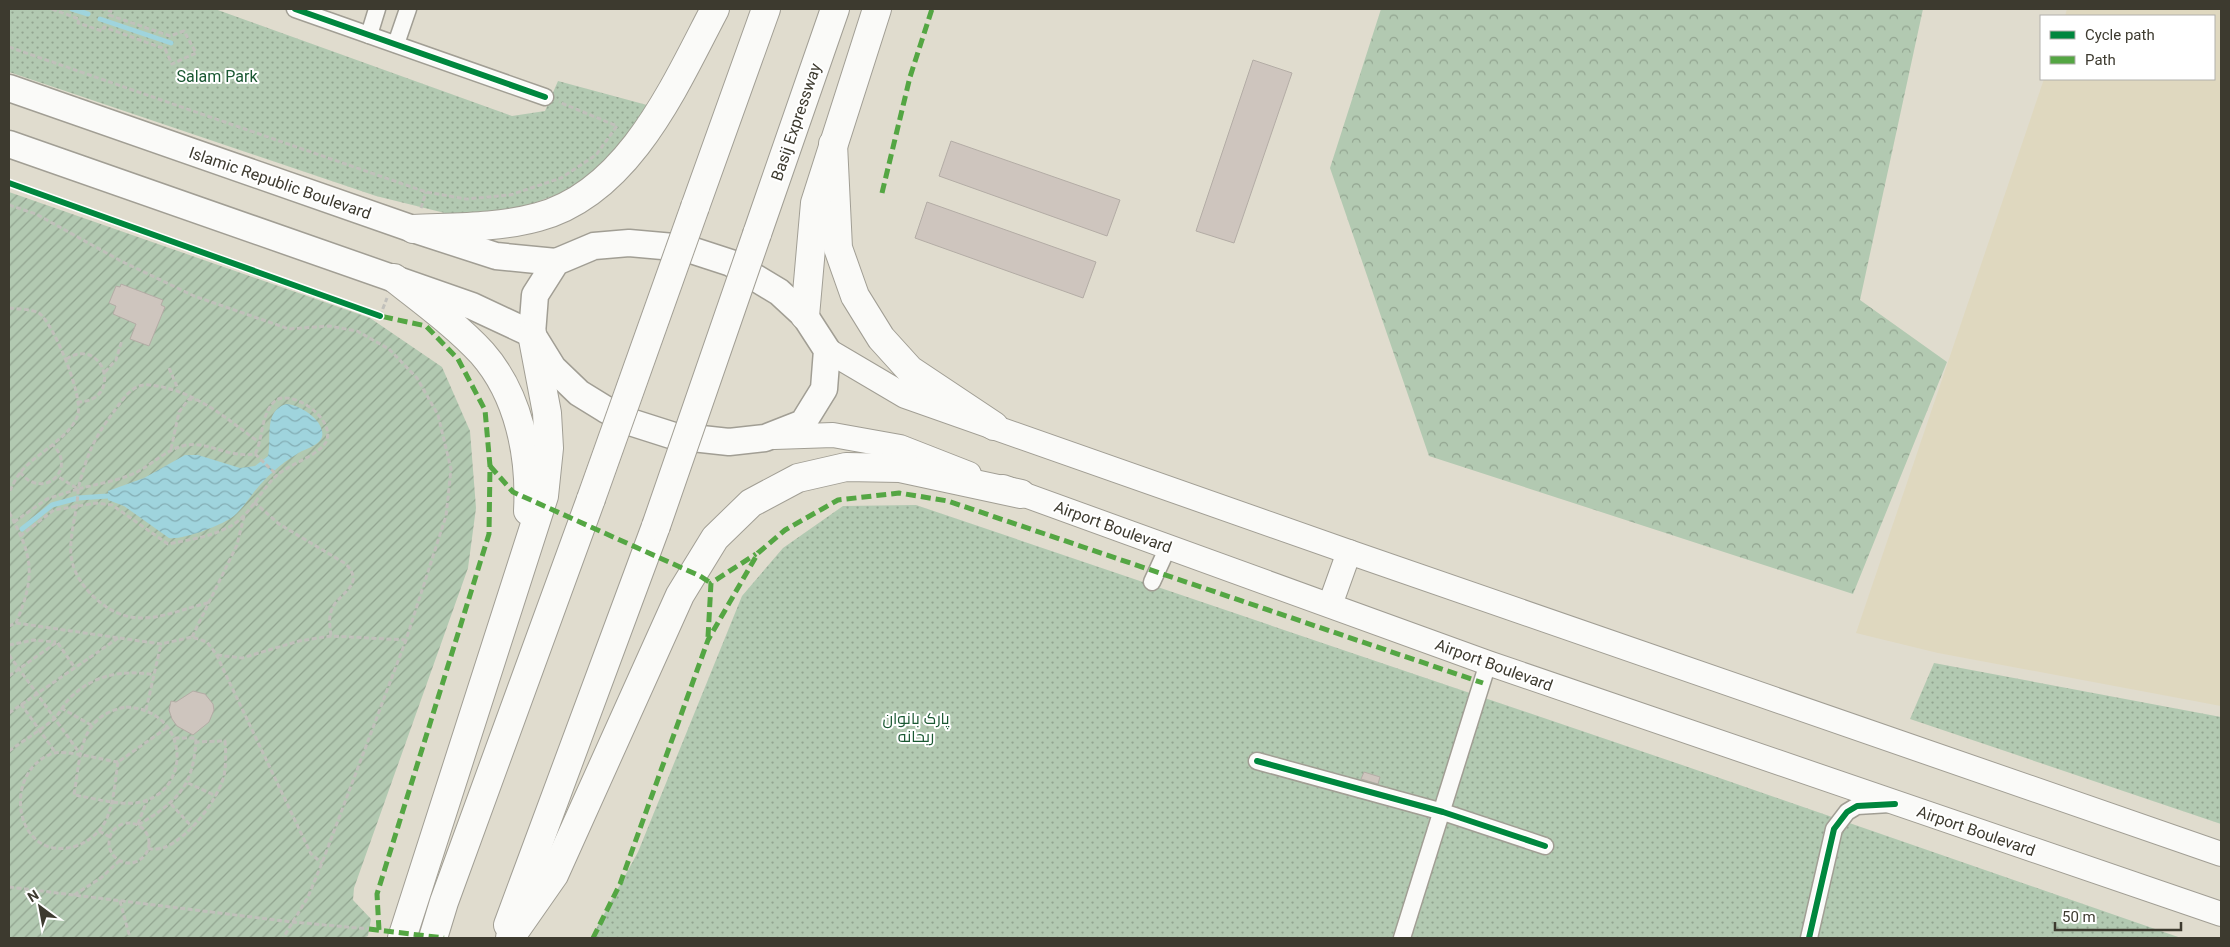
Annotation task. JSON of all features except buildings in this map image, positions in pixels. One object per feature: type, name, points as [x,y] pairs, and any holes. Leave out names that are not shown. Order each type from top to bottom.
[{"type":"highway","points":[[413,229],[496,224],[539,217],[580,199],[614,170],[643,138],[715,9]]},
{"type":"highway","points":[[433,938],[444,902],[591,499],[766,9]]},
{"type":"highway","name":"Basij Expressway","points":[[503,938],[656,526],[835,9]]},
{"type":"highway","points":[[805,316],[815,203],[877,9]]},
{"type":"highway","points":[[834,144],[838,248],[855,296],[881,338],[910,370],[994,426]]},
{"type":"highway","points":[[394,278],[450,323],[482,354],[509,394],[524,442],[529,490],[525,550]]},
{"type":"highway","points":[[402,938],[525,550],[544,496],[549,448],[547,413],[532,334]]},
{"type":"highway","points":[[510,938],[554,875],[680,595],[715,538],[750,503],[798,478],[846,467],[900,468],[1021,494]]},
{"type":"highway","points":[[426,938],[444,902]]},
{"type":"main road","name":"Islamic Republic Boulevard","points":[[9,88],[413,229],[496,256],[556,262]]},
{"type":"main road","points":[[9,144],[472,306],[532,334],[553,368],[604,409],[627,421],[666,434],[700,440],[730,442],[765,438],[802,422],[824,389],[827,350]]},
{"type":"main road","points":[[532,334],[535,295],[556,262],[594,246],[629,243],[685,248],[708,254],[754,276],[779,292],[805,316],[827,350],[905,396],[2221,854]]},
{"type":"main road","name":"Airport Boulevard","points":[[765,438],[833,435],[900,447],[1021,494],[1488,663],[1895,804],[2221,914]]},
{"type":"main road","points":[[1330,605],[1349,552]]},
{"type":"street","points":[[296,9],[544,97]]},
{"type":"street","points":[[368,34],[377,9]]},
{"type":"street","points":[[396,44],[408,9]]},
{"type":"street","points":[[1152,582],[1168,547]]},
{"type":"street","points":[[1402,938],[1443,812],[1488,663]]},
{"type":"street","points":[[1257,761],[1443,812],[1545,846]]},
{"type":"street","points":[[1808,938],[1834,830],[1847,812],[1857,806],[1895,804]]},
{"type":"path","points":[[52,9],[80,19],[78,23],[102,31],[104,27],[165,49],[172,64],[196,53],[184,31],[170,36],[110,15],[111,11],[103,9]]},
{"type":"path","points":[[9,48],[426,192],[466,199],[510,195],[560,178],[596,155],[617,126],[544,97]]},
{"type":"path","points":[[413,229],[426,192]]},
{"type":"path","points":[[9,205],[36,214],[121,261],[194,296],[289,329],[329,326],[357,331],[389,349],[417,378],[438,416],[451,469],[446,516],[406,640],[322,863],[308,898],[283,938]]},
{"type":"path","points":[[371,313],[380,316],[394,278]]},
{"type":"path","points":[[9,308],[38,313],[51,326],[66,360],[78,402],[78,414],[70,428],[53,445],[20,472],[9,494]]},
{"type":"path","points":[[105,372],[116,360],[122,340]]},
{"type":"path","points":[[66,360],[78,354],[92,356],[105,372],[104,385],[97,396],[85,402],[78,402]]},
{"type":"path","points":[[169,368],[178,389]]},
{"type":"path","points":[[211,602],[149,618],[134,619],[121,616],[105,607],[87,591],[72,562],[71,548],[78,505],[78,489],[86,459],[95,437],[130,391],[138,386],[147,384],[178,389],[198,400],[260,444]]},
{"type":"path","points":[[20,536],[54,510],[96,503],[112,505],[168,544],[202,537],[228,528],[244,516],[277,475],[319,450],[326,441],[327,430],[325,420],[292,398],[284,397],[276,401],[268,411],[263,423],[260,444],[255,454]]},
{"type":"path","points":[[171,450],[179,412],[190,399],[198,400]]},
{"type":"path","points":[[14,522],[47,499],[136,473],[171,450],[186,445],[198,444],[229,454],[243,456],[255,454]]},
{"type":"path","points":[[20,472],[30,482],[38,484],[45,484],[57,476],[62,463],[58,450],[53,445]]},
{"type":"path","points":[[255,454],[277,475]]},
{"type":"path","points":[[57,476],[78,489]]},
{"type":"path","points":[[254,502],[280,524],[346,564],[352,570],[354,577],[352,586],[332,607],[329,617],[331,636]]},
{"type":"path","points":[[9,512],[20,536],[31,574],[28,596],[16,623]]},
{"type":"path","points":[[192,636],[211,602],[237,545],[244,516]]},
{"type":"path","points":[[9,626],[16,623],[161,644],[192,636],[207,642],[216,654],[311,854],[322,863]]},
{"type":"path","points":[[216,654],[242,658],[299,641],[331,636],[406,640]]},
{"type":"path","points":[[9,713],[118,638]]},
{"type":"path","points":[[9,645],[33,640],[57,642]]},
{"type":"path","points":[[57,642],[74,668]]},
{"type":"path","points":[[9,676],[57,642]]},
{"type":"path","points":[[146,710],[161,644]]},
{"type":"path","points":[[9,655],[82,755]]},
{"type":"path","points":[[9,751],[55,719],[61,708],[78,691],[99,678],[126,672],[154,675]]},
{"type":"path","points":[[21,704],[55,752]]},
{"type":"path","points":[[126,707],[146,710],[155,714],[168,727],[177,748],[175,769],[164,788],[147,800],[136,802],[111,802],[74,794],[82,755],[82,743],[91,725],[106,712],[126,707]]},
{"type":"path","points":[[61,708],[91,725]]},
{"type":"path","points":[[18,821],[32,838],[50,847],[67,848],[82,844],[99,831],[109,812],[118,762],[168,727]]},
{"type":"path","points":[[138,825],[171,804],[188,782],[195,757],[196,738],[174,738]]},
{"type":"path","points":[[148,849],[162,848],[179,838],[192,827],[216,796],[224,775],[225,741],[196,742]]},
{"type":"path","points":[[24,770],[55,752],[118,762]]},
{"type":"path","points":[[188,782],[216,796]]},
{"type":"path","points":[[138,825],[147,800]]},
{"type":"path","points":[[171,804],[192,827]]},
{"type":"path","points":[[124,823],[138,825],[147,835],[148,849],[140,860],[126,863],[110,850],[110,837],[113,830],[124,823]]},
{"type":"path","points":[[99,831],[110,837]]},
{"type":"path","points":[[74,895],[101,878],[120,860]]},
{"type":"path","points":[[9,887],[292,922],[369,929]]},
{"type":"path","points":[[120,900],[130,938]]},
{"type":"shaded area","points":[[2067,9],[2221,9],[2221,706],[1938,653],[1856,633],[2044,80],[2215,80],[2215,15],[2065,15]]},
{"type":"green space","name":"Salam Park","points":[[9,9],[215,9],[512,116],[545,111],[558,81],[647,105],[615,157],[572,189],[520,208],[457,216],[376,196],[9,72]]},
{"type":"green space","points":[[1381,9],[1923,9],[1860,300],[1947,362],[1853,594],[1429,456],[1330,168]]},
{"type":"green space","points":[[9,192],[370,318],[442,367],[470,431],[476,508],[468,568],[354,888],[353,900],[371,919],[368,936],[363,938],[9,938]]},
{"type":"green space","name":"پارک بانوان ریحانه","points":[[916,505],[1685,766],[2181,938],[591,938],[638,852],[742,596],[783,548],[843,506]]},
{"type":"green space","points":[[1934,663],[2221,717],[2221,824],[1910,719]]},
{"type":"water","points":[[286,404],[298,407],[310,414],[320,425],[322,437],[315,445],[300,452],[274,471],[231,518],[192,535],[169,538],[124,506],[108,500],[108,491],[144,478],[185,455],[198,455],[240,468],[255,466],[268,456],[271,419],[279,408]]},
{"type":"waterway","points":[[72,9],[88,14]]},
{"type":"waterway","points":[[100,19],[171,43]]},
{"type":"waterway","points":[[22,529],[52,505],[78,498],[108,496]]},
{"type":"marked path","points":[[882,193],[910,77],[932,9]]},
{"type":"marked path","points":[[379,930],[377,894],[489,534],[490,466],[485,410],[458,359],[426,326],[380,316]]},
{"type":"marked path","points":[[490,466],[513,492],[700,576],[711,583]]},
{"type":"marked path","points":[[593,938],[620,884],[708,640],[758,553],[785,530],[838,500],[899,493],[948,501],[1483,683]]},
{"type":"marked path","points":[[708,637],[711,583],[756,554]]},
{"type":"marked path","points":[[369,929],[444,938]]},
{"type":"cycle path","points":[[295,9],[545,97]]},
{"type":"cycle path","points":[[9,183],[380,316]]},
{"type":"cycle path","points":[[1257,761],[1443,812],[1545,846]]},
{"type":"cycle path","points":[[1809,938],[1834,829],[1847,812],[1857,806],[1895,804]]}]
